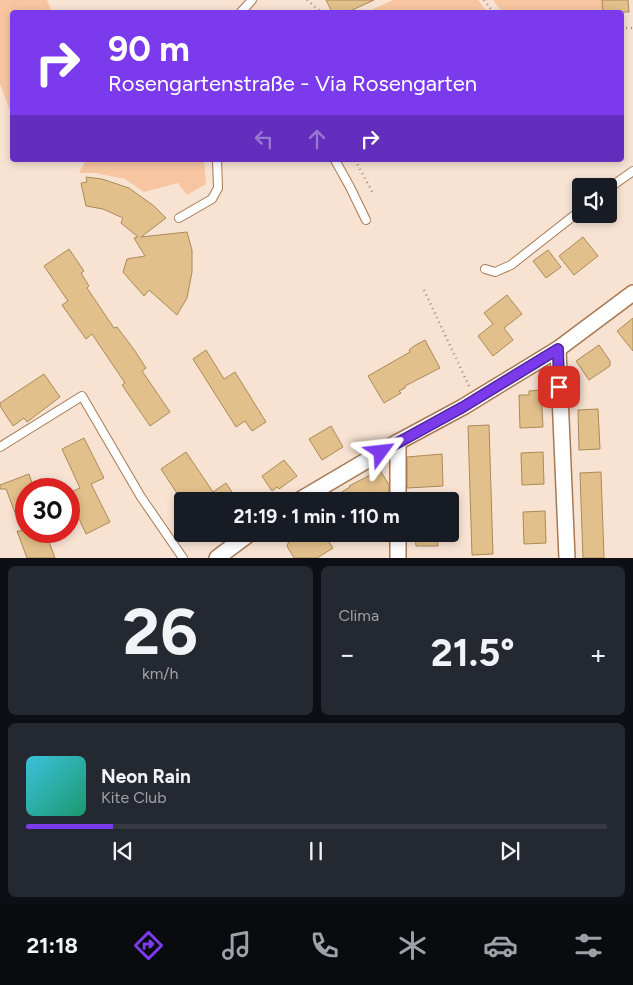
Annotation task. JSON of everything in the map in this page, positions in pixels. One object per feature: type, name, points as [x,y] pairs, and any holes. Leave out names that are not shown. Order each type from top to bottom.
[{"type":"street","points":[[313,492],[476,399],[558,349],[633,292]]},
{"type":"street","points":[[558,349],[567,558]]},
{"type":"street","points":[[398,442],[398,492]]},
{"type":"street","points":[[219,557],[239,542]]},
{"type":"street","points":[[398,542],[398,558]]},
{"type":"lane","points":[[243,10],[252,0]]},
{"type":"lane","points":[[179,218],[212,199],[218,188],[217,162]]},
{"type":"lane","points":[[336,162],[366,220]]},
{"type":"lane","points":[[625,175],[633,164]]},
{"type":"lane","points":[[617,182],[633,171]]},
{"type":"lane","points":[[485,269],[496,272],[511,266],[572,217]]},
{"type":"lane","points":[[0,447],[82,396],[141,497],[182,558]]},
{"type":"path","points":[[307,0],[319,10]]},
{"type":"path","points":[[356,162],[374,195]]},
{"type":"path","points":[[424,290],[476,399]]},
{"type":"shaded area","points":[[0,0],[47,0],[51,10],[10,10],[10,110],[0,84]]},
{"type":"shaded area","points":[[393,0],[478,0],[486,10],[371,10]]},
{"type":"shaded area","points":[[493,0],[602,0],[603,10],[500,10]]},
{"type":"shaded area","points":[[85,162],[204,162],[206,184],[187,195],[178,183],[144,192],[125,179],[95,173],[79,173]]},
{"type":"building","points":[[326,0],[374,0],[352,10],[331,10]]},
{"type":"building","points":[[602,0],[628,0],[629,12],[624,12],[624,10],[603,10]]},
{"type":"building","points":[[86,177],[102,179],[129,188],[154,206],[166,218],[141,237],[187,232],[192,250],[192,272],[187,298],[177,315],[149,290],[144,296],[123,272],[127,259],[145,256],[134,238],[138,237],[121,223],[123,218],[103,209],[86,206],[81,183],[87,182]]},
{"type":"building","points":[[583,237],[598,256],[574,275],[559,256]]},
{"type":"building","points":[[69,249],[84,271],[81,273],[89,286],[87,288],[114,328],[117,327],[135,351],[146,368],[142,371],[170,412],[150,426],[122,385],[125,383],[92,334],[86,339],[62,305],[68,301],[44,266]]},
{"type":"building","points":[[548,250],[561,267],[546,278],[533,261]]},
{"type":"building","points":[[507,295],[522,314],[504,328],[513,340],[493,356],[478,336],[493,324],[484,313]]},
{"type":"building","points":[[633,318],[633,351],[617,331]]},
{"type":"building","points":[[425,340],[440,368],[405,386],[405,388],[399,391],[401,393],[384,403],[368,376],[410,352],[409,350],[414,346]]},
{"type":"building","points":[[599,345],[610,361],[610,366],[589,380],[576,361]]},
{"type":"building","points":[[206,350],[224,379],[235,372],[266,422],[252,431],[245,421],[236,427],[193,359]]},
{"type":"building","points":[[44,374],[60,397],[27,422],[24,418],[13,426],[0,403]]},
{"type":"building","points":[[541,390],[543,427],[520,428],[519,395],[529,395],[529,391]]},
{"type":"building","points":[[598,409],[600,449],[579,450],[578,410]]},
{"type":"building","points":[[489,425],[493,554],[472,555],[468,426]]},
{"type":"building","points":[[331,426],[343,447],[322,460],[309,439]]},
{"type":"building","points":[[84,438],[104,478],[91,484],[110,522],[86,534],[80,521],[80,478],[75,478],[62,449]]},
{"type":"building","points":[[186,452],[213,492],[176,492],[161,469]]},
{"type":"building","points":[[543,452],[544,484],[522,485],[521,453]]},
{"type":"building","points":[[442,454],[443,486],[407,488],[407,457]]},
{"type":"building","points":[[284,460],[297,476],[279,489],[277,487],[272,491],[262,476]]},
{"type":"building","points":[[380,470],[389,485],[389,492],[342,492],[349,486]]},
{"type":"building","points":[[601,472],[604,558],[583,558],[580,473]]},
{"type":"building","points":[[29,474],[30,478],[18,478]]},
{"type":"building","points":[[15,479],[15,513],[6,489],[0,489],[0,485]]},
{"type":"building","points":[[226,483],[232,492],[213,492]]},
{"type":"building","points":[[545,511],[546,543],[524,544],[523,512]]},
{"type":"building","points":[[289,542],[329,542],[333,548],[317,558],[294,558],[287,546]]},
{"type":"building","points":[[416,542],[438,542],[438,546],[416,546]]},
{"type":"building","points":[[21,543],[49,543],[55,558],[27,558]]},
{"type":"route","points":[[381,452],[463,407],[558,349],[559,387]]}]
